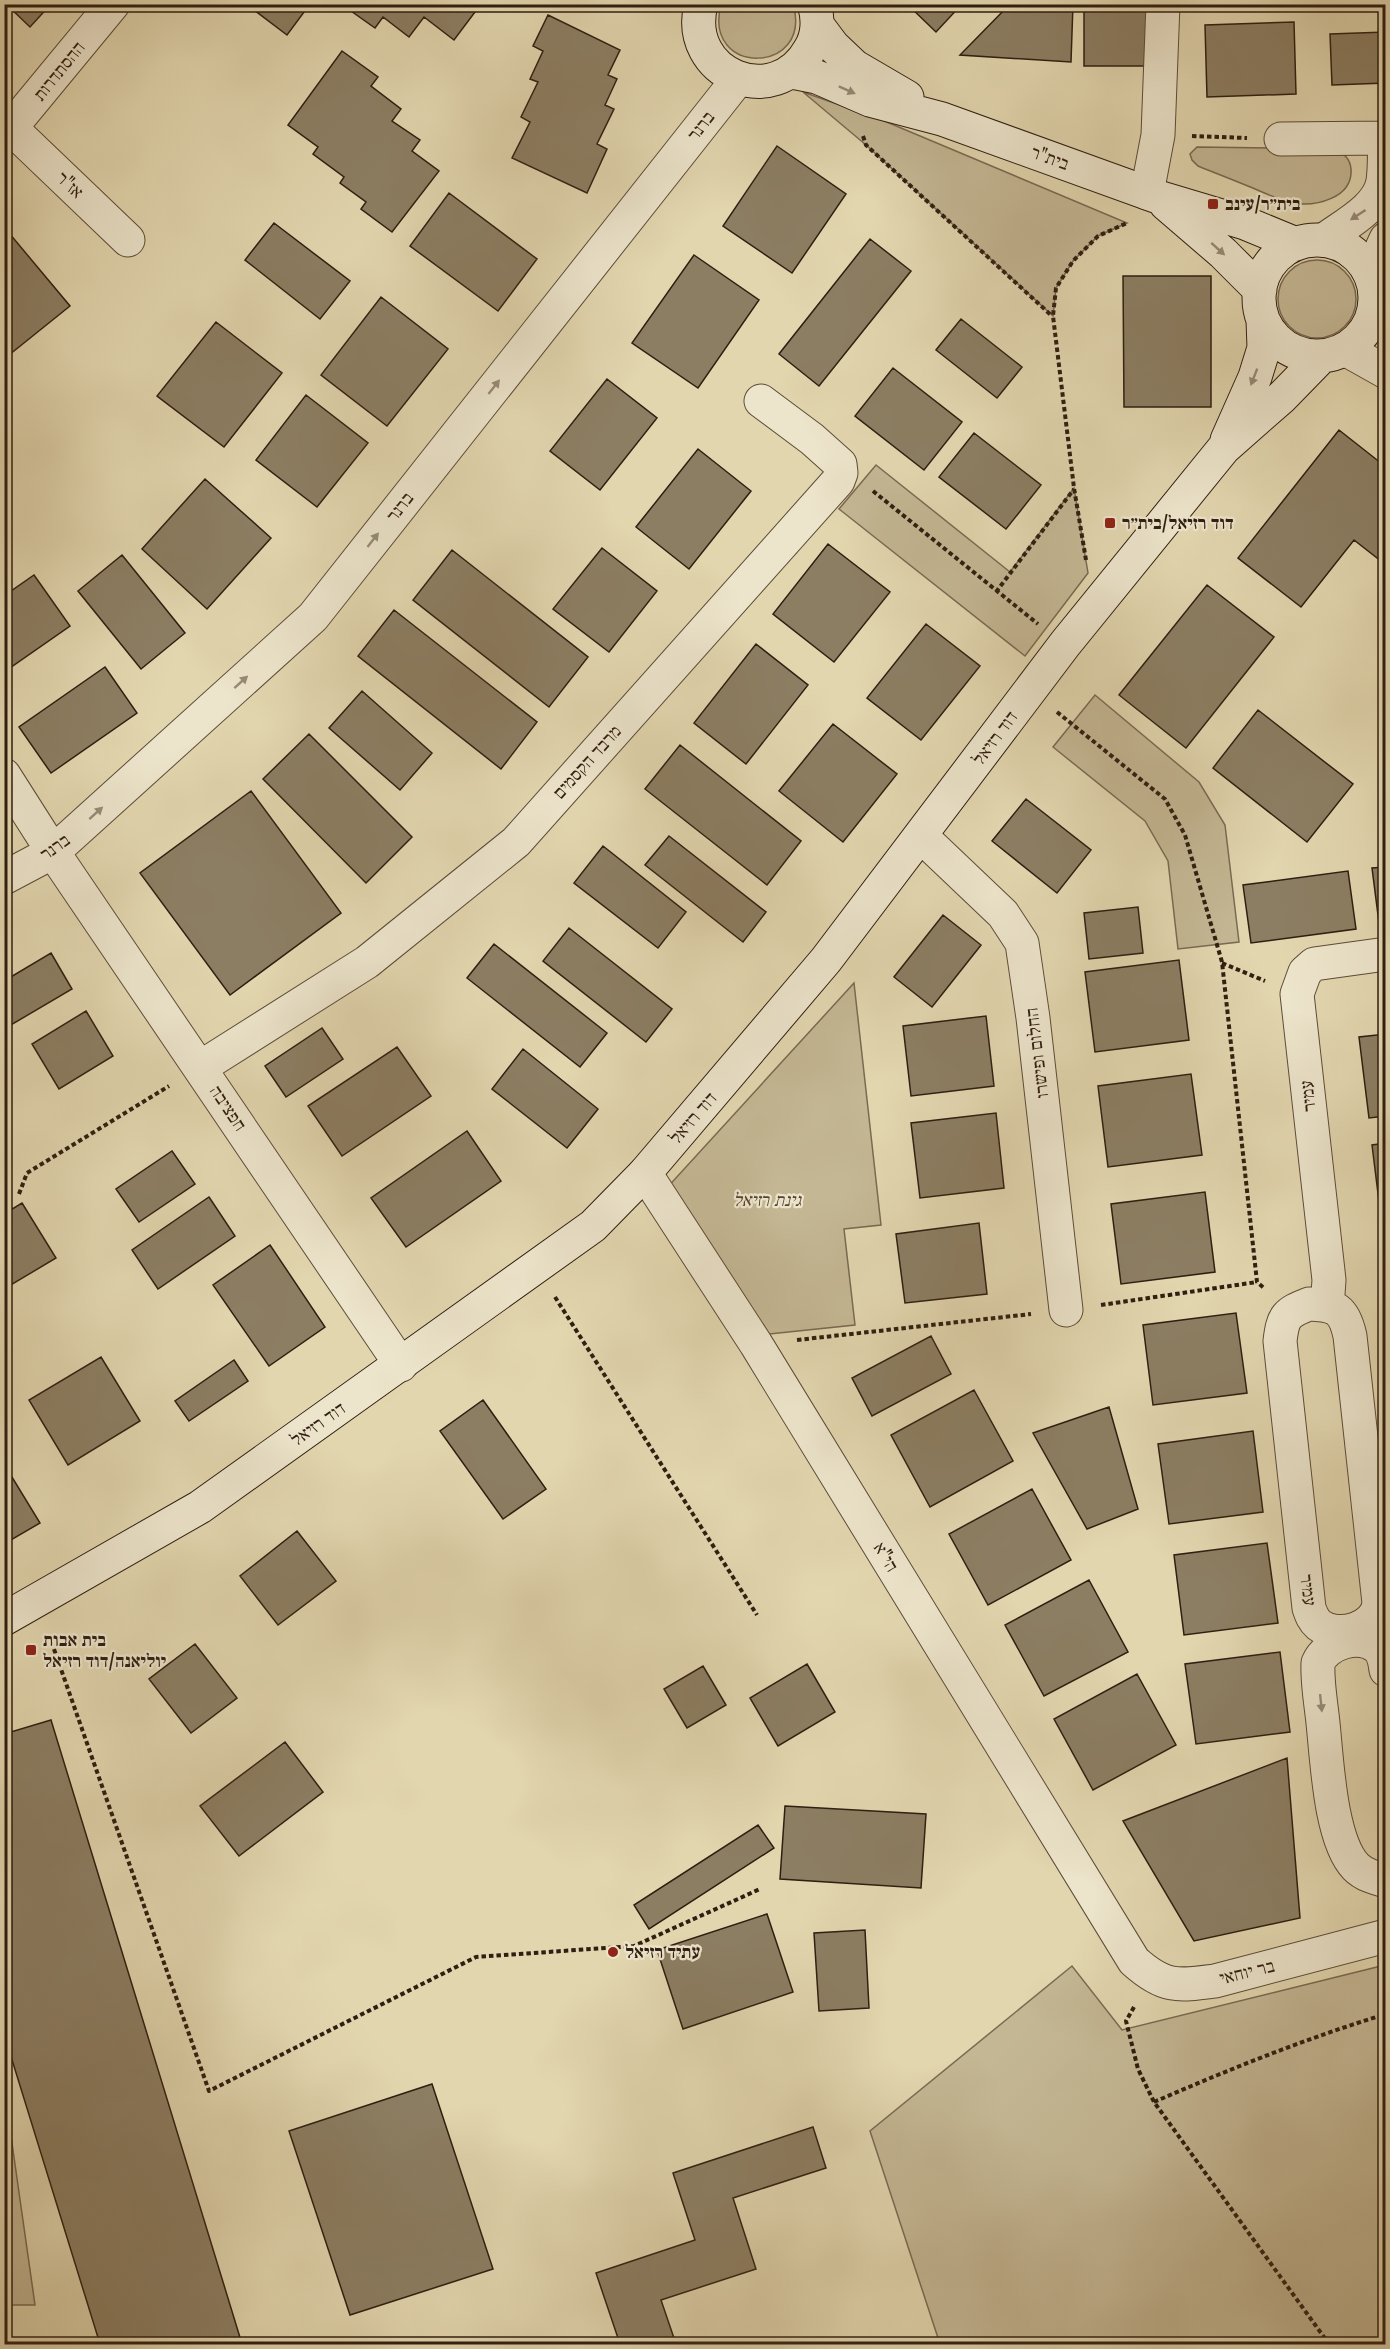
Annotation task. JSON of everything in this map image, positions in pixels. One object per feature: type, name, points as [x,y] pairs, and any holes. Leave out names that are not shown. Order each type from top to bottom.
[{"type":"street","name":"ההסתדרות","points":[[8,133],[113,4]]},
{"type":"street","points":[[1152,195],[1158,135],[1163,4]]},
{"type":"street","points":[[694,12],[702,43],[710,58],[723,71],[738,79],[756,82],[775,79],[792,72],[805,59],[814,43],[816,11]]},
{"type":"street","name":"בית\"ר","points":[[816,11],[833,46],[854,66],[942,119]]},
{"type":"street","name":"בית\"ר","points":[[792,72],[817,77],[870,100],[942,119],[1152,195],[1310,242]]},
{"type":"street","name":"ברנר","points":[[4,878],[53,852],[313,617],[738,79]]},
{"type":"street","name":"אז\"ר","points":[[8,133],[128,240]]},
{"type":"street","points":[[1281,139],[1385,138],[1384,184],[1376,200],[1367,210],[1272,262],[1264,275],[1261,305],[1275,338],[1293,351],[1308,356],[1334,352],[1355,343],[1370,324],[1374,313],[1386,239]]},
{"type":"street","name":"בית\"ר","points":[[1152,195],[1223,254],[1261,305]]},
{"type":"street","points":[[1310,242],[1343,246],[1359,257],[1377,288]]},
{"type":"street","name":"דוד רזיאל","points":[[1224,448],[1255,377],[1264,348],[1261,305]]},
{"type":"street","points":[[1334,352],[1386,372]]},
{"type":"street","name":"דוד רזיאל","points":[[4,1619],[200,1507],[537,1268],[592,1226],[645,1173],[826,960],[1065,644],[1224,448],[1334,352]]},
{"type":"street","points":[[761,401],[812,439],[840,464]]},
{"type":"street","name":"מרבד הקסמים","points":[[201,1067],[367,962],[516,842],[838,481],[841,473],[840,464]]},
{"type":"street","name":"חפציבה","points":[[4,775],[53,852],[401,1365]]},
{"type":"street","name":"החלום ופישרו","points":[[921,836],[1003,914],[1022,943],[1033,1018],[1066,1310]]},
{"type":"street","points":[[1297,994],[1305,972],[1314,964],[1386,954]]},
{"type":"street","name":"עמיר","points":[[1297,994],[1328,1272],[1328,1294],[1282,1322],[1280,1341],[1309,1608],[1318,1641],[1329,1779],[1340,1835],[1348,1854],[1357,1867],[1371,1877],[1386,1881]]},
{"type":"street","name":"הי\"א","points":[[645,1173],[756,1344],[1122,1943],[1134,1961],[1150,1976]]},
{"type":"street","points":[[1306,1307],[1335,1307],[1346,1318],[1350,1336],[1379,1610],[1378,1635],[1384,1663]]},
{"type":"street","name":"עמיר","points":[[1313,1618],[1319,1626],[1332,1630],[1347,1630],[1363,1626],[1373,1620],[1379,1610]]},
{"type":"street","points":[[1318,1663],[1322,1653],[1348,1641],[1366,1642],[1378,1648],[1384,1663]]},
{"type":"street","name":"בר יוחאי","points":[[1150,1976],[1167,1983],[1188,1985],[1215,1981],[1386,1936]]},
{"type":"path","points":[[865,128],[863,137],[866,145],[1053,316]]},
{"type":"path","points":[[1158,135],[1281,139]]},
{"type":"path","points":[[1086,562],[1074,488],[1053,316],[1056,288],[1073,261],[1098,236],[1127,224]]},
{"type":"path","points":[[840,464],[996,592],[1065,644]]},
{"type":"path","points":[[996,592],[1074,488]]},
{"type":"path","points":[[1030,691],[1166,800],[1185,835],[1222,962],[1257,1282],[1306,1307]]},
{"type":"path","points":[[1222,962],[1297,994]]},
{"type":"path","points":[[19,1194],[27,1173],[201,1067]]},
{"type":"path","points":[[537,1268],[757,1615]]},
{"type":"path","points":[[756,1344],[852,1335]]},
{"type":"path","points":[[37,1601],[209,2091],[476,1957],[634,1946],[760,1889]]},
{"type":"path","points":[[1150,1976],[1126,2021],[1138,2070],[1154,2102],[1329,2344]]},
{"type":"path","points":[[1154,2102],[1218,2074],[1334,2030],[1386,2014]]},
{"type":"green space","points":[[793,4],[795,27],[788,44],[774,55],[758,58],[741,55],[727,45],[720,29],[721,5]]},
{"type":"green space","points":[[803,92],[882,120],[1127,223],[1098,236],[1073,261],[1056,288],[1053,316],[866,145]]},
{"type":"green space","points":[[1197,147],[1335,149],[1348,159],[1351,169],[1350,179],[1340,194],[1322,202],[1292,203],[1198,166],[1190,154]]},
{"type":"green space","points":[[1317,260],[1332,263],[1345,271],[1353,284],[1356,299],[1353,314],[1345,327],[1332,335],[1317,338],[1302,335],[1289,327],[1281,314],[1278,299],[1281,284],[1289,271],[1302,263]]},
{"type":"green space","points":[[876,465],[1010,572],[1074,488],[1088,573],[1025,656],[839,509]]},
{"type":"green space","points":[[1095,695],[1199,782],[1225,825],[1239,942],[1178,949],[1168,861],[1145,821],[1053,747]]},
{"type":"green space","name":"גינת רזיאל","points":[[854,983],[881,1225],[844,1229],[855,1325],[759,1335],[664,1191]]},
{"type":"green space","points":[[1385,1965],[1385,2344],[940,2344],[870,2131],[1072,1966],[1122,2030]]},
{"type":"green space","points":[[5,2115],[8,2115],[35,2305],[5,2305]]},
{"type":"building","points":[[6,4],[51,4],[30,27]]},
{"type":"building","points":[[246,4],[310,4],[287,35]]},
{"type":"building","points":[[345,4],[481,4],[454,40],[424,17],[409,37],[383,17],[375,28],[344,6]]},
{"type":"building","points":[[907,4],[962,4],[936,32]]},
{"type":"building","points":[[1010,4],[1073,4],[1071,62],[960,55]]},
{"type":"building","points":[[1084,4],[1148,4],[1147,66],[1084,66]]},
{"type":"building","points":[[548,15],[620,50],[608,75],[617,79],[605,105],[614,109],[597,144],[607,149],[587,193],[512,158],[530,122],[521,117],[538,82],[530,79],[543,51],[533,46]]},
{"type":"building","points":[[1294,22],[1296,94],[1207,97],[1205,25]]},
{"type":"building","points":[[1386,32],[1386,83],[1332,85],[1330,34]]},
{"type":"building","points":[[342,51],[378,77],[371,86],[401,109],[392,121],[420,140],[412,151],[439,171],[392,232],[361,209],[366,202],[340,183],[344,177],[313,154],[318,147],[288,125]]},
{"type":"building","points":[[777,146],[846,194],[792,273],[723,226]]},
{"type":"building","points":[[449,193],[537,259],[498,311],[410,246]]},
{"type":"building","points":[[274,223],[350,281],[320,319],[245,260]]},
{"type":"building","points":[[4,227],[70,306],[4,359]]},
{"type":"building","points":[[870,239],[911,271],[819,386],[779,354]]},
{"type":"building","points":[[694,255],[759,300],[698,388],[632,343]]},
{"type":"building","points":[[1123,276],[1211,276],[1211,407],[1124,407]]},
{"type":"building","points":[[381,297],[448,349],[387,426],[321,375]]},
{"type":"building","points":[[961,319],[1022,367],[997,398],[936,350]]},
{"type":"building","points":[[216,322],[282,373],[224,447],[157,396]]},
{"type":"building","points":[[893,368],[962,422],[924,470],[855,416]]},
{"type":"building","points":[[607,379],[657,418],[600,490],[550,451]]},
{"type":"building","points":[[306,395],[368,443],[317,507],[256,460]]},
{"type":"building","points":[[1339,430],[1386,467],[1386,565],[1354,540],[1301,607],[1238,558]]},
{"type":"building","points":[[974,433],[1041,485],[1006,529],[939,477]]},
{"type":"building","points":[[698,449],[751,491],[689,569],[636,527]]},
{"type":"building","points":[[205,479],[271,538],[207,609],[142,549]]},
{"type":"building","points":[[828,544],[890,592],[834,662],[773,614]]},
{"type":"building","points":[[602,548],[657,591],[609,652],[553,609]]},
{"type":"building","points":[[452,550],[588,657],[549,707],[413,600]]},
{"type":"building","points":[[122,555],[185,633],[141,669],[78,591]]},
{"type":"building","points":[[34,575],[70,626],[4,672],[4,596]]},
{"type":"building","points":[[1207,585],[1274,637],[1186,748],[1119,695]]},
{"type":"building","points":[[394,610],[537,722],[501,769],[358,656]]},
{"type":"building","points":[[926,624],[980,666],[921,740],[867,698]]},
{"type":"building","points":[[756,644],[808,685],[746,764],[694,723]]},
{"type":"building","points":[[105,667],[137,713],[51,773],[19,727]]},
{"type":"building","points":[[362,691],[432,753],[400,790],[329,728]]},
{"type":"building","points":[[1258,710],[1353,784],[1307,842],[1213,768]]},
{"type":"building","points":[[833,724],[897,774],[843,842],[779,791]]},
{"type":"building","points":[[309,734],[412,837],[366,883],[263,779]]},
{"type":"building","points":[[680,745],[801,841],[767,885],[645,789]]},
{"type":"building","points":[[251,791],[341,913],[230,995],[140,873]]},
{"type":"building","points":[[1026,799],[1091,850],[1057,893],[992,841]]},
{"type":"building","points":[[669,836],[766,912],[743,942],[645,865]]},
{"type":"building","points":[[603,846],[686,912],[658,948],[574,883]]},
{"type":"building","points":[[1386,867],[1386,922],[1379,923],[1372,868]]},
{"type":"building","points":[[1348,871],[1356,929],[1251,943],[1243,885]]},
{"type":"building","points":[[1138,907],[1143,953],[1089,959],[1084,913]]},
{"type":"building","points":[[943,915],[981,945],[932,1007],[894,977]]},
{"type":"building","points":[[569,928],[672,1009],[646,1042],[543,961]]},
{"type":"building","points":[[494,944],[607,1033],[580,1067],[467,978]]},
{"type":"building","points":[[51,953],[72,989],[4,1029],[4,981]]},
{"type":"building","points":[[1179,960],[1189,1040],[1095,1052],[1085,972]]},
{"type":"building","points":[[86,1011],[113,1056],[59,1089],[32,1044]]},
{"type":"building","points":[[986,1016],[994,1086],[911,1096],[903,1026]]},
{"type":"building","points":[[322,1028],[343,1059],[286,1097],[265,1066]]},
{"type":"building","points":[[1386,1034],[1386,1116],[1369,1118],[1359,1037]]},
{"type":"building","points":[[397,1047],[431,1096],[342,1156],[308,1106]]},
{"type":"building","points":[[523,1049],[598,1109],[567,1148],[492,1089]]},
{"type":"building","points":[[1191,1074],[1202,1155],[1108,1167],[1098,1086]]},
{"type":"building","points":[[996,1113],[1004,1188],[920,1198],[911,1123]]},
{"type":"building","points":[[467,1131],[501,1181],[406,1247],[371,1198]]},
{"type":"building","points":[[1386,1143],[1386,1225],[1382,1226],[1372,1145]]},
{"type":"building","points":[[172,1151],[195,1184],[139,1222],[116,1189]]},
{"type":"building","points":[[1205,1192],[1215,1272],[1121,1284],[1111,1204]]},
{"type":"building","points":[[209,1197],[235,1236],[158,1289],[132,1250]]},
{"type":"building","points":[[22,1203],[56,1258],[4,1289],[4,1214]]},
{"type":"building","points":[[979,1223],[987,1294],[905,1303],[896,1234]]},
{"type":"building","points":[[270,1245],[325,1327],[269,1366],[213,1285]]},
{"type":"building","points":[[1236,1313],[1247,1393],[1153,1405],[1143,1325]]},
{"type":"building","points":[[931,1336],[951,1374],[872,1416],[852,1378]]},
{"type":"building","points":[[101,1357],[140,1421],[68,1465],[29,1400]]},
{"type":"building","points":[[234,1360],[248,1381],[189,1421],[175,1401]]},
{"type":"building","points":[[974,1390],[1013,1461],[930,1507],[891,1435]]},
{"type":"building","points":[[483,1400],[546,1489],[503,1519],[440,1431]]},
{"type":"building","points":[[1109,1407],[1138,1509],[1087,1529],[1033,1433]]},
{"type":"building","points":[[1253,1431],[1263,1512],[1169,1524],[1158,1444]]},
{"type":"building","points":[[4,1464],[40,1523],[4,1544]]},
{"type":"building","points":[[1032,1489],[1071,1560],[988,1605],[949,1534]]},
{"type":"building","points":[[297,1531],[336,1581],[278,1625],[240,1576]]},
{"type":"building","points":[[1267,1543],[1278,1623],[1184,1635],[1174,1555]]},
{"type":"building","points":[[1089,1580],[1128,1652],[1044,1696],[1005,1625]]},
{"type":"building","points":[[195,1644],[237,1698],[191,1733],[149,1679]]},
{"type":"building","points":[[1280,1652],[1290,1732],[1196,1744],[1185,1664]]},
{"type":"building","points":[[807,1664],[835,1712],[778,1746],[750,1698]]},
{"type":"building","points":[[703,1666],[726,1705],[687,1728],[664,1689]]},
{"type":"building","points":[[1137,1674],[1176,1745],[1093,1790],[1054,1719]]},
{"type":"building","points":[[51,1720],[242,2344],[100,2344],[4,2034],[4,1734]]},
{"type":"building","points":[[285,1742],[323,1792],[239,1856],[200,1806]]},
{"type":"building","points":[[1287,1758],[1300,1918],[1194,1941],[1123,1821]]},
{"type":"building","points":[[785,1806],[926,1814],[921,1888],[780,1879]]},
{"type":"building","points":[[758,1825],[774,1848],[649,1929],[634,1905]]},
{"type":"building","points":[[767,1914],[793,1992],[683,2029],[657,1950]]},
{"type":"building","points":[[865,1930],[869,2008],[819,2011],[814,1933]]},
{"type":"building","points":[[432,2084],[493,2269],[350,2315],[289,2131]]},
{"type":"building","points":[[813,2127],[826,2168],[733,2198],[756,2269],[661,2300],[676,2344],[609,2344],[619,2341],[596,2273],[695,2240],[673,2173]]},
{"type":"place","name":"בית״ר/עינב","points":[[1213,204]]},
{"type":"place","name":"דוד רזיאל/בית״ר","points":[[1110,523]]},
{"type":"place","name":"בית אבות יוליאנה/דוד רזיאל","points":[[31,1650]]},
{"type":"place","name":"עתיד רזיאל","points":[[613,1952]]}]
